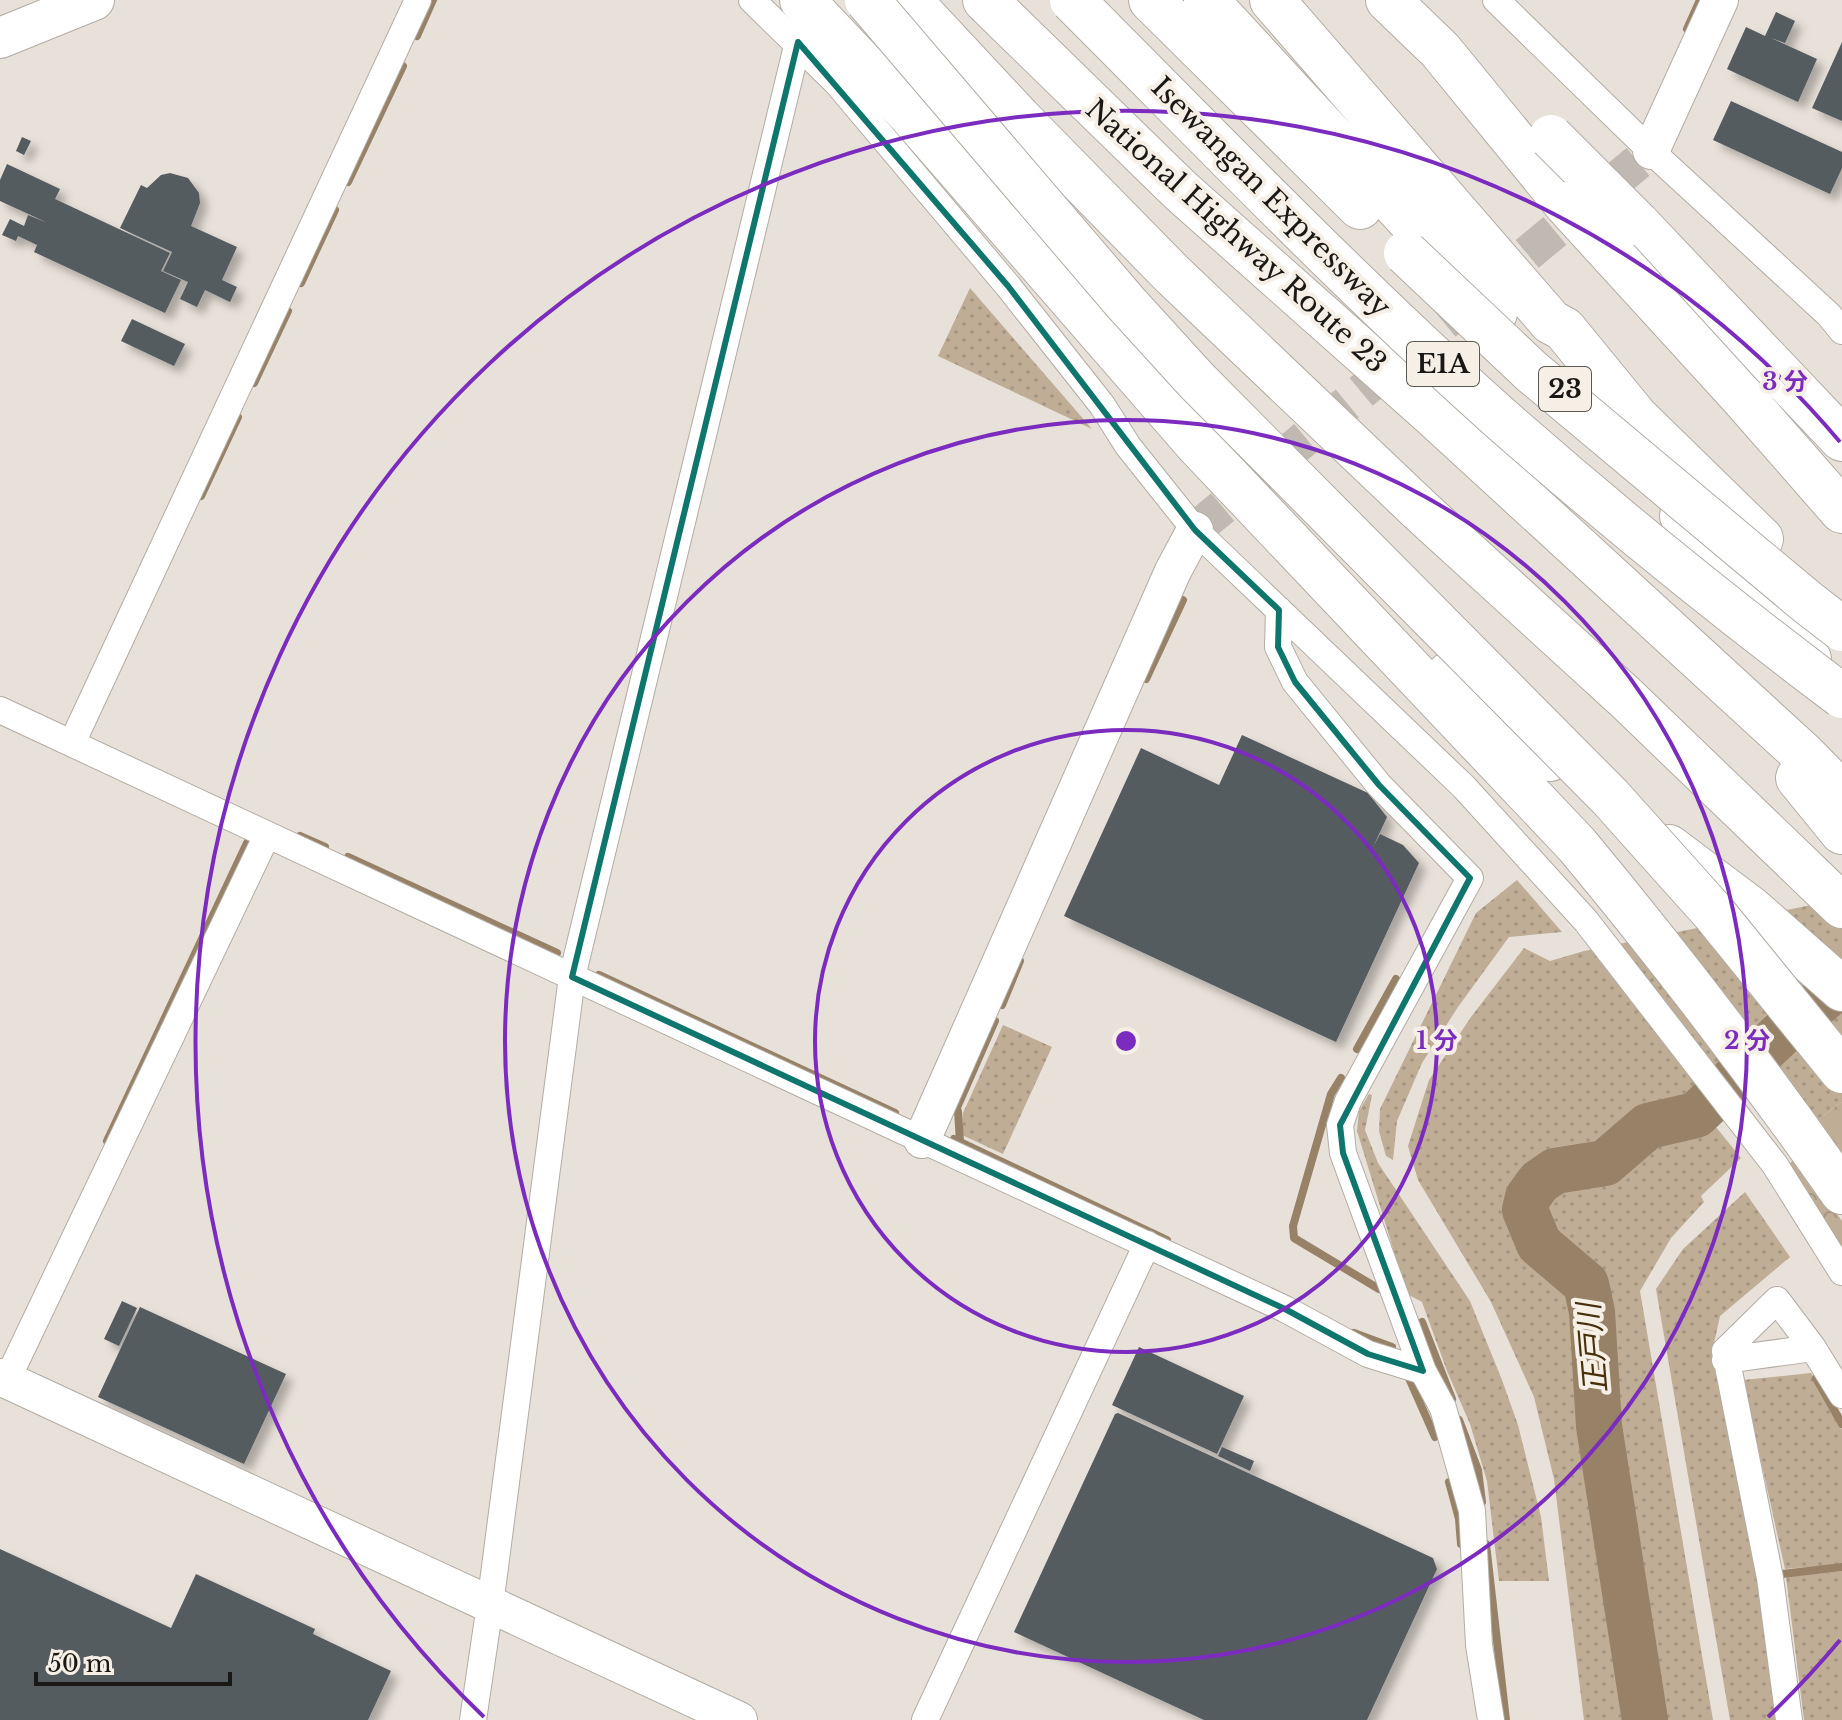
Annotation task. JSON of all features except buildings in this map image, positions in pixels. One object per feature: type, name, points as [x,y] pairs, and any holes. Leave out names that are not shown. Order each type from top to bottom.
[{"type":"highway","points":[[867,0],[1125,302],[1196,380],[1610,797],[1713,912],[1842,1071]]},
{"type":"highway","points":[[909,0],[1172,274],[1332,428],[1626,698],[1842,906]]},
{"type":"highway","name":"National Highway Route 23","points":[[985,0],[1181,191],[1430,412],[1702,662]]},
{"type":"highway","name":"Isewangan Expressway","points":[[1072,0],[1365,292],[1500,418],[1664,556],[1842,697]]},
{"type":"highway","name":"Isewangan Expressway","points":[[1151,0],[1406,253],[1522,362],[1842,629]]},
{"type":"highway","name":"23","points":[[1206,0],[1756,596],[1842,697]]},
{"type":"highway","name":"23","points":[[1272,0],[1551,322],[1564,329],[1636,417],[1842,615]]},
{"type":"highway","points":[[1388,0],[1440,50],[1566,204],[1842,511]]},
{"type":"highway","points":[[1397,0],[1495,79]]},
{"type":"highway","points":[[1417,0],[1637,223],[1842,439]]},
{"type":"highway","points":[[800,21],[857,59],[997,141],[1165,293],[1332,428]]},
{"type":"highway","points":[[857,59],[909,113],[1197,444],[1577,845],[1635,914],[1792,1155],[1842,1192]]},
{"type":"highway","points":[[1551,322],[1555,338],[1584,373],[1842,654]]},
{"type":"highway","points":[[1744,399],[1842,491]]},
{"type":"highway","points":[[1291,542],[1397,628],[1531,745],[1750,908],[1842,989]]},
{"type":"highway","points":[[1702,662],[1842,794]]},
{"type":"highway","points":[[1702,662],[1764,744],[1795,774],[1842,832]]},
{"type":"main road","points":[[0,38],[94,0]]},
{"type":"street","points":[[72,743],[418,0]]},
{"type":"street","points":[[752,0],[800,21],[837,83],[1008,286],[1195,530],[1464,787],[1792,1155],[1842,1272]]},
{"type":"street","points":[[1496,0],[1651,151],[1829,315],[1842,331]]},
{"type":"street","points":[[1651,151],[1720,0]]},
{"type":"street","points":[[473,1720],[572,977],[800,21]]},
{"type":"street","points":[[922,1140],[1166,586],[1195,530]]},
{"type":"street","points":[[1279,610],[1278,647],[1295,682],[1379,785],[1470,878],[1348,1101],[1340,1125],[1343,1153],[1423,1371],[1443,1408],[1472,1511],[1479,1645],[1491,1720]]},
{"type":"street","points":[[0,710],[1147,1244],[1285,1309],[1368,1354],[1423,1371]]},
{"type":"street","points":[[267,835],[4,1379],[739,1720]]},
{"type":"street","points":[[925,1720],[1147,1244]]},
{"type":"street","points":[[1789,1720],[1770,1578],[1725,1351],[1777,1300],[1813,1348],[1842,1395]]},
{"type":"street","points":[[1725,1360],[1813,1348]]},
{"type":"highlighted area","points":[[798,42],[1008,286],[1195,530],[1279,610],[1278,647],[1295,682],[1379,785],[1470,878],[1340,1125],[1343,1153],[1423,1371],[1368,1354],[1285,1309],[572,977]]},
{"type":"green space","points":[[970,288],[1092,429],[938,356]]},
{"type":"green space","points":[[1517,880],[1562,932],[1509,937],[1422,1063],[1397,1121],[1393,1160],[1386,1156],[1379,1131],[1380,1109],[1476,913]]},
{"type":"green space","points":[[1826,902],[1842,920],[1842,968],[1772,1020],[1751,1041],[1701,1106],[1687,1111],[1665,1110],[1603,1154],[1581,1161],[1556,1162],[1542,1170],[1529,1184],[1520,1206],[1523,1229],[1536,1248],[1582,1289],[1586,1314],[1590,1405],[1636,1720],[1584,1720],[1554,1479],[1534,1397],[1491,1302],[1418,1180],[1408,1146],[1429,1080],[1471,1017],[1524,948],[1550,961],[1584,951]]},
{"type":"green space","points":[[1842,995],[1842,1102],[1817,1120],[1767,1056]]},
{"type":"green space","points":[[1003,1025],[1052,1047],[1003,1154],[962,1135],[963,1113]]},
{"type":"green space","points":[[1369,1094],[1372,1095],[1365,1130],[1378,1163],[1470,1301],[1502,1380],[1518,1425],[1541,1517],[1549,1581],[1499,1581],[1487,1481],[1470,1424],[1422,1302],[1407,1294],[1357,1131],[1359,1111]]},
{"type":"green space","points":[[1842,1102],[1842,1162],[1817,1120]]},
{"type":"green space","points":[[1707,1116],[1741,1158],[1701,1196],[1704,1202],[1671,1238],[1640,1291],[1713,1720],[1655,1720],[1630,1560],[1618,1428],[1606,1381],[1599,1274],[1589,1263],[1582,1271],[1560,1257],[1554,1247],[1552,1233],[1535,1222],[1530,1210],[1541,1186],[1565,1175],[1595,1173],[1639,1155],[1646,1139]]},
{"type":"green space","points":[[1797,1157],[1842,1221],[1842,1248],[1787,1166]]},
{"type":"green space","points":[[1745,1192],[1790,1257],[1720,1316],[1713,1348],[1765,1590],[1779,1720],[1730,1720],[1656,1289],[1683,1249]]},
{"type":"green space","points":[[1811,1373],[1842,1430],[1842,1564],[1785,1569],[1743,1380]]},
{"type":"green space","points":[[1842,1571],[1842,1720],[1804,1720],[1786,1577]]},
{"type":"waterway","points":[[417,36],[433,0]]},
{"type":"waterway","points":[[1687,29],[1700,0]]},
{"type":"waterway","points":[[348,182],[403,66]]},
{"type":"waterway","points":[[301,283],[335,210]]},
{"type":"waterway","points":[[254,383],[288,311]]},
{"type":"waterway","points":[[201,496],[238,417]]},
{"type":"waterway","points":[[1146,679],[1183,600]]},
{"type":"waterway","points":[[300,836],[325,847]]},
{"type":"waterway","points":[[107,1141],[247,843]]},
{"type":"waterway","points":[[348,857],[557,953]]},
{"type":"waterway","points":[[1002,1005],[1020,961]]},
{"type":"waterway","points":[[599,975],[895,1113]]},
{"type":"waterway","points":[[1357,1049],[1396,979]]},
{"type":"waterway","name":"正戸川","points":[[1645,1720],[1599,1426],[1592,1312],[1586,1284],[1539,1244],[1525,1210],[1528,1197],[1539,1182],[1555,1171],[1605,1163],[1648,1126],[1696,1115],[1782,1033],[1842,983]]},
{"type":"waterway","points":[[960,1142],[956,1110],[995,1021]]},
{"type":"waterway","points":[[1341,1078],[1331,1094],[1293,1226],[1294,1238],[1379,1289]]},
{"type":"waterway","points":[[954,1139],[1167,1240]]},
{"type":"waterway","points":[[1422,1322],[1452,1399]]},
{"type":"waterway","points":[[1354,1333],[1392,1347]]},
{"type":"waterway","points":[[1408,1376],[1435,1437]]},
{"type":"waterway","points":[[1816,1378],[1842,1424]]},
{"type":"waterway","points":[[1459,1420],[1478,1470],[1482,1502]]},
{"type":"waterway","points":[[1449,1482],[1459,1519],[1461,1544]]},
{"type":"waterway","points":[[1486,1544],[1506,1720]]},
{"type":"waterway","points":[[1782,1574],[1842,1567]]},
{"type":"tunnel","points":[[1195,530],[1651,151]]}]
